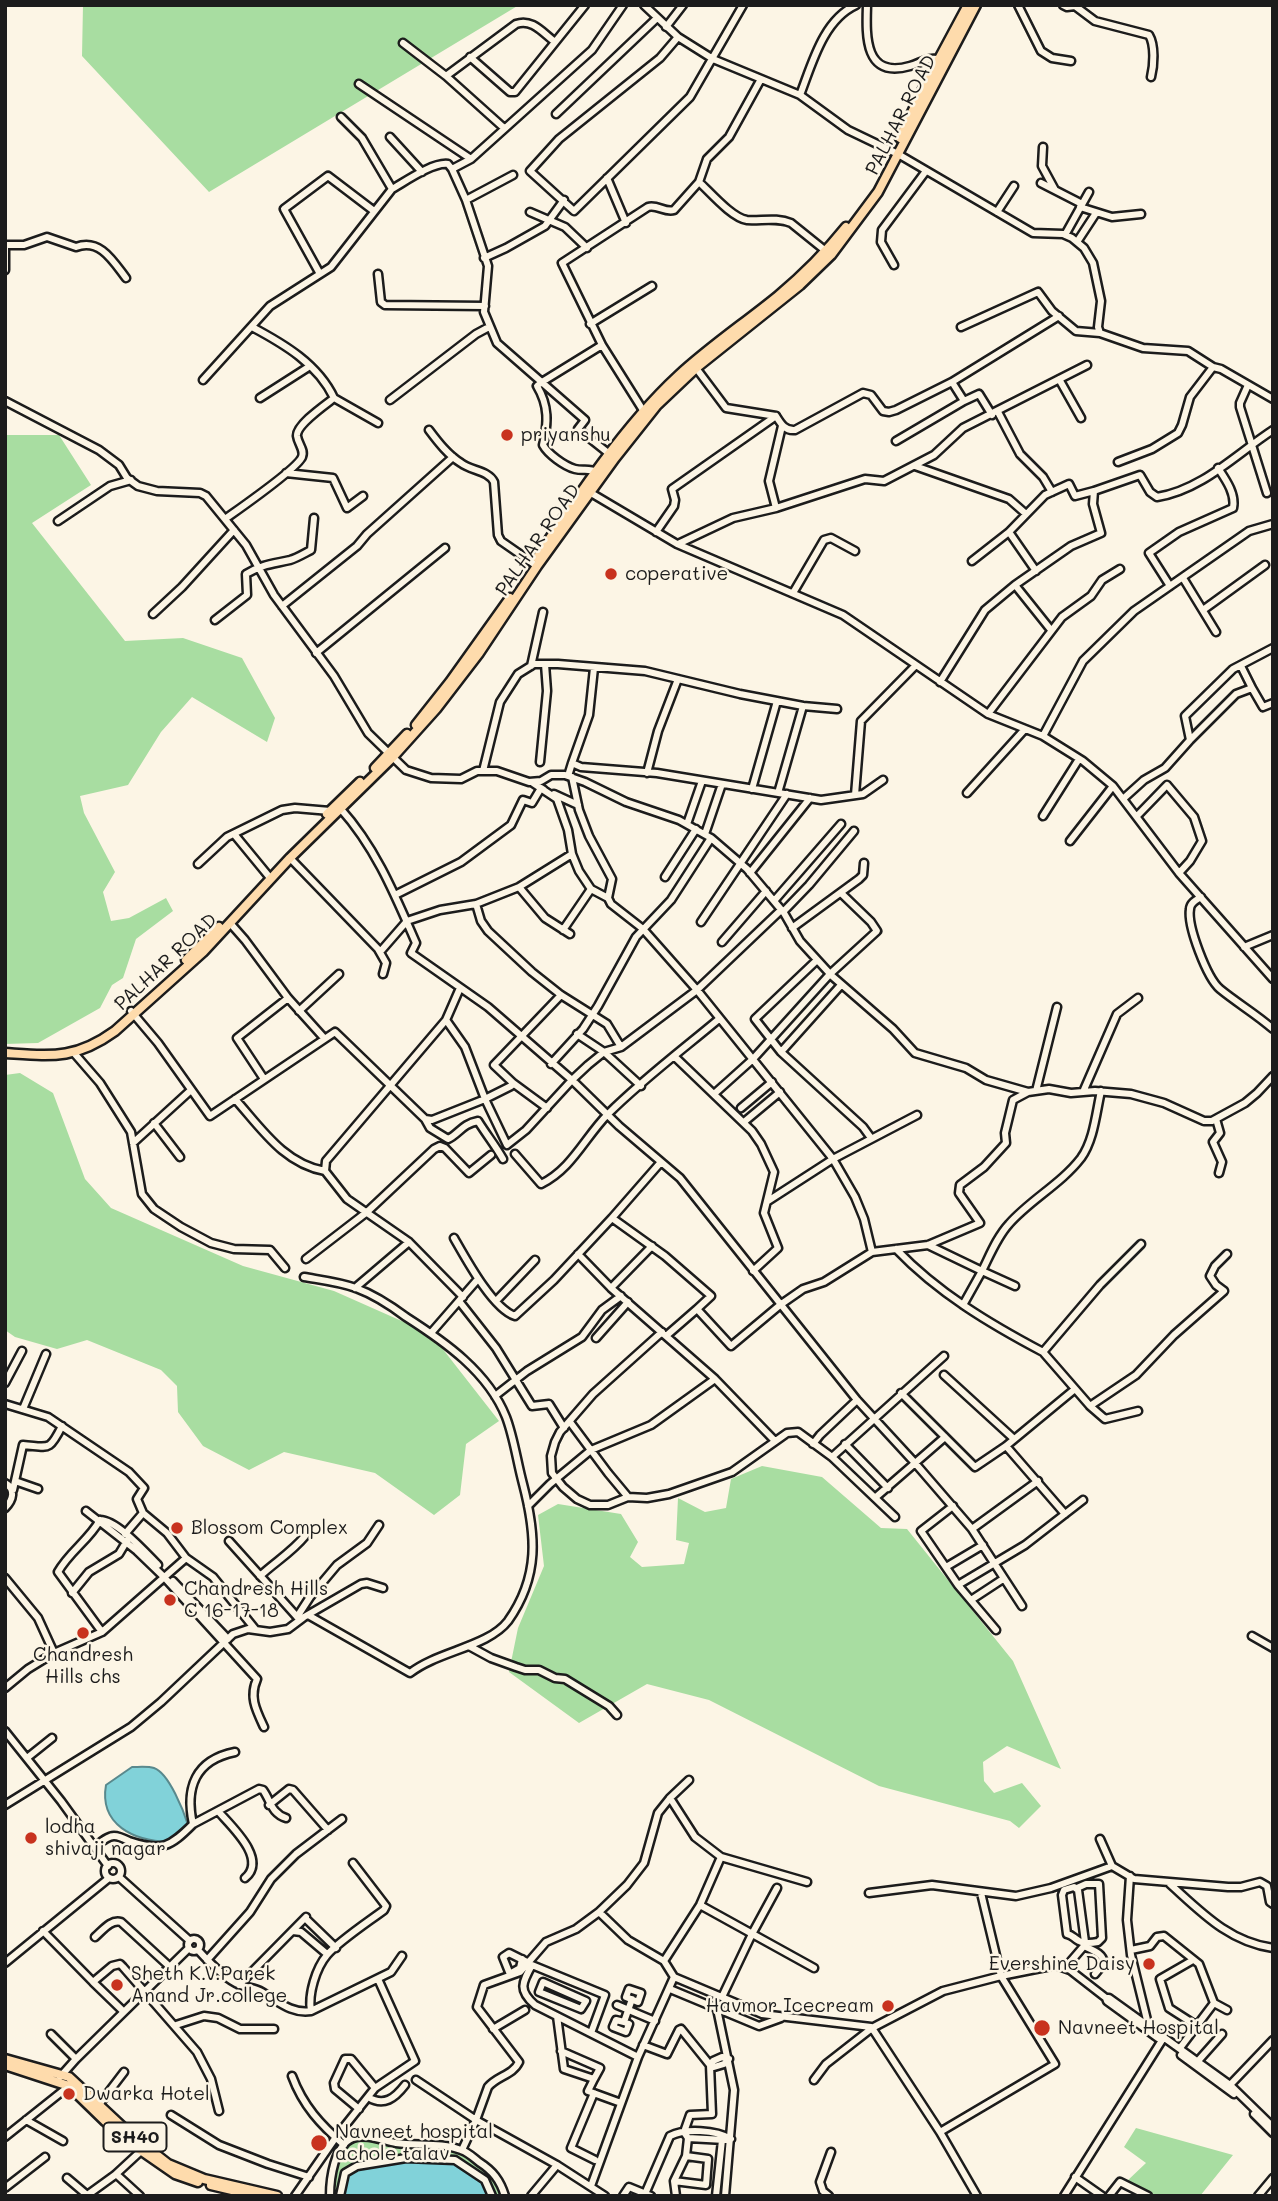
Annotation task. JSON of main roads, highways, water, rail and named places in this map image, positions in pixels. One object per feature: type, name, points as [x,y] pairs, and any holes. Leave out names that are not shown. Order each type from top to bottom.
[{"type":"main road","name":"PALHAR ROAD","points":[[896,153],[924,88],[968,5]]},
{"type":"main road","name":"PALHAR ROAD","points":[[645,414],[696,368],[800,285],[828,253],[873,191],[896,153],[976,5]]},
{"type":"main road","name":"PALHAR ROAD","points":[[5,1051],[50,1055],[99,1043],[230,923],[269,877],[340,808],[415,726],[591,493],[613,456],[678,376],[828,253]]},
{"type":"main road","name":"PALHAR ROAD","points":[[535,565],[597,472],[613,456]]},
{"type":"main road","name":"PALHAR ROAD","points":[[132,1013],[269,877],[330,811],[390,756]]},
{"type":"main road","name":"SH40","points":[[5,2059],[63,2074],[125,2139],[168,2164],[190,2174],[277,2196]]},
{"type":"main road","name":"SH40","points":[[5,2065],[69,2086],[97,2108]]},
{"type":"main road","name":"SH40","points":[[144,2148],[187,2179],[256,2196]]},
{"type":"water","points":[[132,1767],[152,1767],[160,1771],[175,1794],[188,1825],[169,1842],[132,1834],[122,1828],[108,1811],[106,1785]]},
{"type":"water","points":[[406,2158],[455,2160],[485,2180],[492,2196],[340,2196],[345,2173],[357,2166]]},
{"type":"place","name":"priyanshu","points":[[507,435]]},
{"type":"place","name":"coperative","points":[[611,574]]},
{"type":"place","name":"Blossom Complex","points":[[177,1528]]},
{"type":"place","name":"Chandresh Hills C 16-17-18","points":[[170,1600]]},
{"type":"place","name":"Chandresh Hills chs","points":[[83,1633]]},
{"type":"place","name":"lodha shivaji nagar","points":[[31,1838]]},
{"type":"place","name":"Evershine Daisy","points":[[1149,1964]]},
{"type":"place","name":"Sheth K.V.Parek Anand Jr.college","points":[[117,1985]]},
{"type":"place","name":"Havmor Icecream","points":[[888,2006]]},
{"type":"place","name":"Navneet Hospital","points":[[1042,2028]]},
{"type":"place","name":"Dwarka Hotel","points":[[69,2094]]},
{"type":"place","name":"Navneet hospital achole talav","points":[[319,2143]]}]
